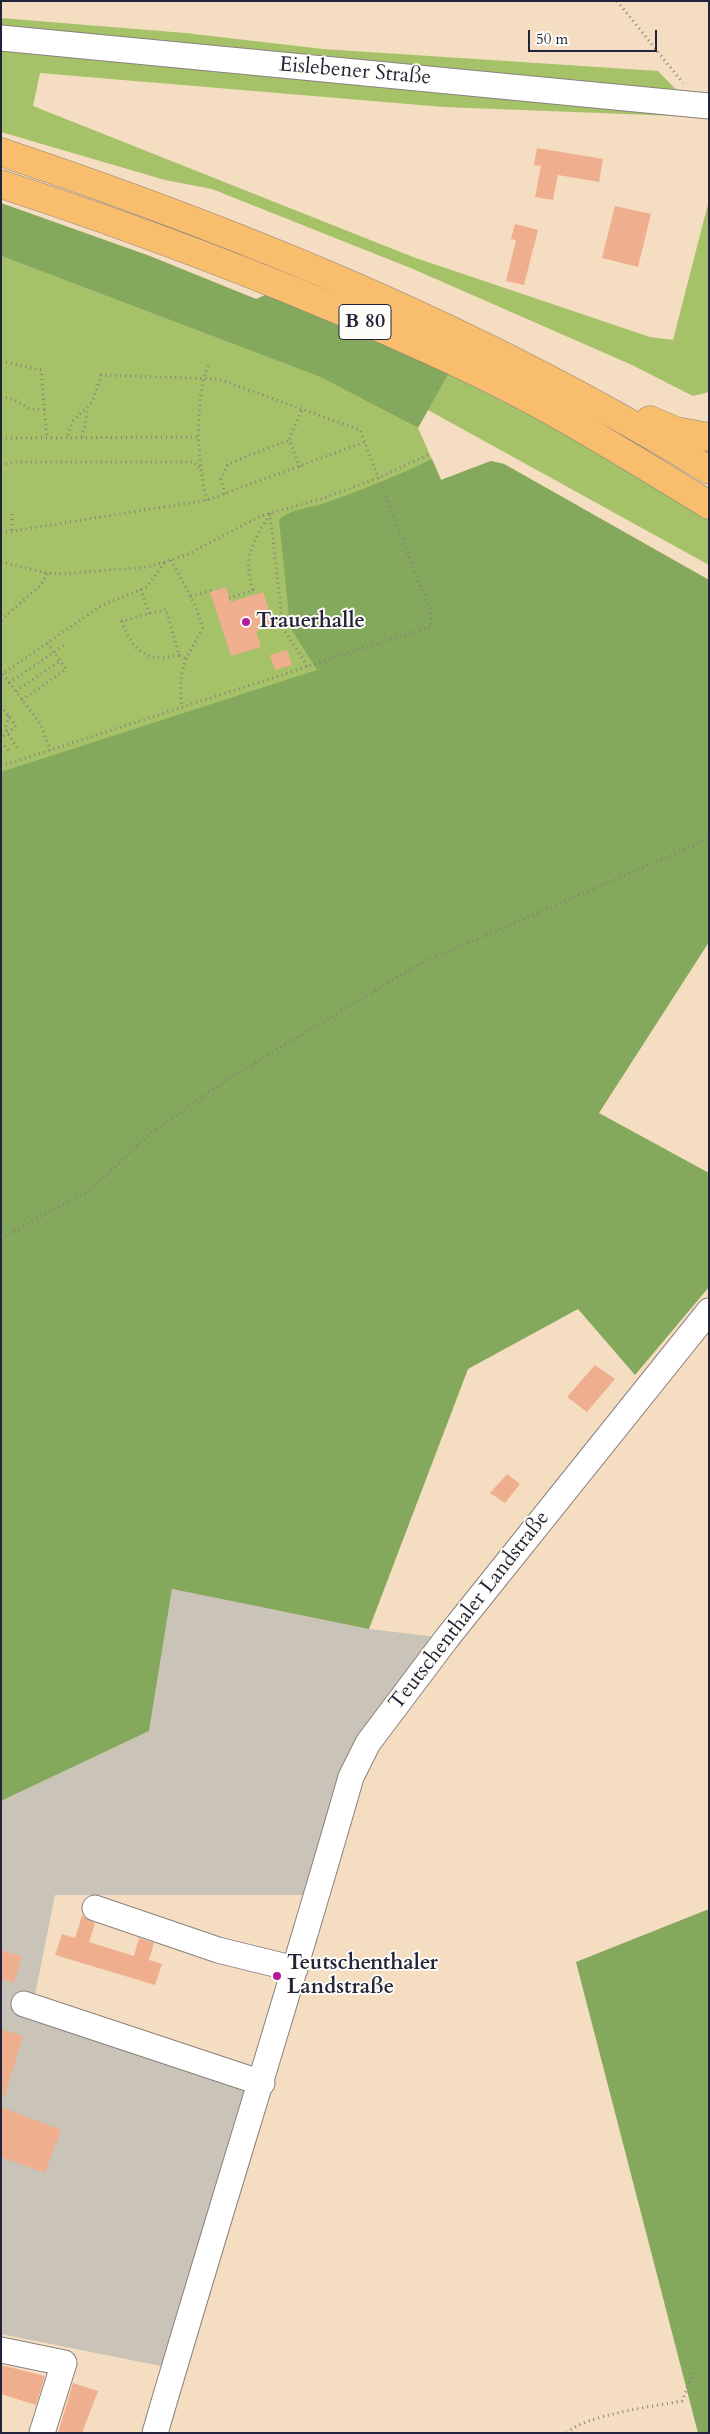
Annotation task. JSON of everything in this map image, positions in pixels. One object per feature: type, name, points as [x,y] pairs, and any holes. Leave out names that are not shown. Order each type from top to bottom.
[{"type":"highway","name":"B 80","points":[[1,152],[127,194],[294,259],[447,326],[614,413],[709,470]]},
{"type":"highway","name":"B 80","points":[[1,184],[123,224],[284,286],[436,353],[536,403],[709,505]]},
{"type":"highway","points":[[538,372],[676,431],[709,437]]},
{"type":"street","name":"Eislebener Straße","points":[[1,38],[705,105]]},
{"type":"street","name":"Teutschenthaler Landstraße","points":[[155,2433],[204,2264],[262,2083],[351,1777],[368,1743],[453,1631],[709,1311]]},
{"type":"street","points":[[95,1908],[218,1950],[295,1969]]},
{"type":"street","points":[[24,2004],[262,2083]]},
{"type":"street","points":[[1,2350],[64,2364],[42,2433]]},
{"type":"path","points":[[617,1],[705,105]]},
{"type":"path","points":[[1,362],[41,370],[47,438]]},
{"type":"path","points":[[207,500],[201,470],[199,437],[203,378],[209,364]]},
{"type":"path","points":[[1,766],[432,626],[430,611],[380,477],[360,430],[218,379],[101,375],[96,393],[89,407],[82,437]]},
{"type":"path","points":[[1,396],[15,400],[28,408],[44,410]]},
{"type":"path","points":[[67,437],[73,420],[89,407]]},
{"type":"path","points":[[300,467],[289,440],[302,409]]},
{"type":"path","points":[[1,438],[199,437]]},
{"type":"path","points":[[225,494],[221,479],[228,464],[289,440]]},
{"type":"path","points":[[1,534],[207,500],[365,442]]},
{"type":"path","points":[[1,562],[47,573],[128,568],[164,562],[188,554],[270,514],[324,498],[380,477],[430,454]]},
{"type":"path","points":[[1,465],[16,462],[194,462],[201,470]]},
{"type":"path","points":[[12,514],[12,532]]},
{"type":"path","points":[[230,598],[254,592],[248,568],[249,553],[270,514]]},
{"type":"path","points":[[270,514],[283,628],[308,667]]},
{"type":"path","points":[[171,560],[191,597],[203,627],[186,659],[180,682],[182,707]]},
{"type":"path","points":[[50,750],[41,725],[2,675],[102,605],[147,588],[164,562]]},
{"type":"path","points":[[1,620],[41,586],[47,573]]},
{"type":"path","points":[[141,590],[149,614]]},
{"type":"path","points":[[191,597],[212,590]]},
{"type":"path","points":[[179,654],[171,657],[154,657],[139,650],[127,638],[122,621],[166,609],[179,654],[186,659]]},
{"type":"path","points":[[22,700],[66,670],[47,643]]},
{"type":"path","points":[[9,683],[64,645]]},
{"type":"path","points":[[16,691],[60,661]]},
{"type":"path","points":[[1,738],[16,726],[2,707]]},
{"type":"path","points":[[8,716],[4,725],[6,734],[18,749]]},
{"type":"path","points":[[1,742],[10,752]]},
{"type":"path","points":[[1,1238],[90,1190],[151,1133],[228,1079],[421,963],[709,839]]},
{"type":"path","points":[[567,2433],[573,2427],[600,2418],[682,2401],[695,2370]]},
{"type":"shaded area","points":[[172,1589],[369,1629],[437,1637],[370,1726],[308,1895],[55,1895],[35,1995],[256,2067],[166,2367],[1,2334],[1,1801],[149,1731]]},
{"type":"green space","points":[[1,18],[185,33],[323,49],[658,71],[703,117],[444,107],[40,73],[33,106],[413,257],[650,337],[673,340],[709,200],[709,392],[693,396],[632,365],[413,269],[212,189],[165,180],[1,132]]},
{"type":"green space","points":[[1,203],[150,256],[256,299],[272,292],[449,373],[418,428],[320,377],[1,256]]},
{"type":"green space","points":[[1,256],[320,377],[418,428],[441,480],[491,461],[504,464],[709,580],[1,999]]},
{"type":"green space","points":[[449,373],[560,431],[709,520],[709,565],[428,410]]},
{"type":"green space","points":[[432,459],[441,480],[491,461],[504,464],[709,580],[709,942],[599,1113],[709,1173],[709,1287],[635,1375],[578,1309],[468,1369],[369,1629],[172,1589],[149,1731],[1,1801],[1,772],[317,670],[290,627],[279,520],[294,511],[325,503],[352,493]]},
{"type":"green space","points":[[709,1909],[709,2433],[698,2433],[576,1962]]},
{"type":"building","points":[[537,148],[603,159],[599,182],[558,175],[553,200],[535,197],[541,166],[534,165]]},
{"type":"building","points":[[615,206],[651,214],[638,267],[602,258]]},
{"type":"building","points":[[515,224],[538,230],[524,285],[506,281],[516,240],[511,239]]},
{"type":"building","name":"Trauerhalle","points":[[226,587],[231,602],[263,592],[274,626],[256,631],[261,647],[231,656],[210,592]]},
{"type":"building","points":[[287,650],[292,665],[275,670],[270,655]]},
{"type":"building","points":[[595,1365],[615,1379],[587,1412],[567,1397]]},
{"type":"building","points":[[507,1474],[520,1484],[505,1503],[490,1493]]},
{"type":"building","points":[[82,1916],[95,1923],[89,1942],[134,1956],[139,1938],[154,1943],[149,1960],[162,1964],[155,1985],[55,1955],[62,1934],[75,1938]]},
{"type":"building","points":[[1,1950],[22,1956],[14,1983],[1,1979]]},
{"type":"building","points":[[1,2029],[23,2036],[5,2096],[1,2095]]},
{"type":"building","points":[[1,2107],[61,2130],[45,2173],[1,2157]]},
{"type":"building","points":[[1,2365],[45,2376],[36,2405],[1,2394]]},
{"type":"building","points":[[73,2383],[98,2391],[82,2433],[58,2433]]},
{"type":"place","name":"Trauerhalle","points":[[246,622]]},
{"type":"place","name":"Teutschenthaler Landstraße","points":[[277,1976]]}]
